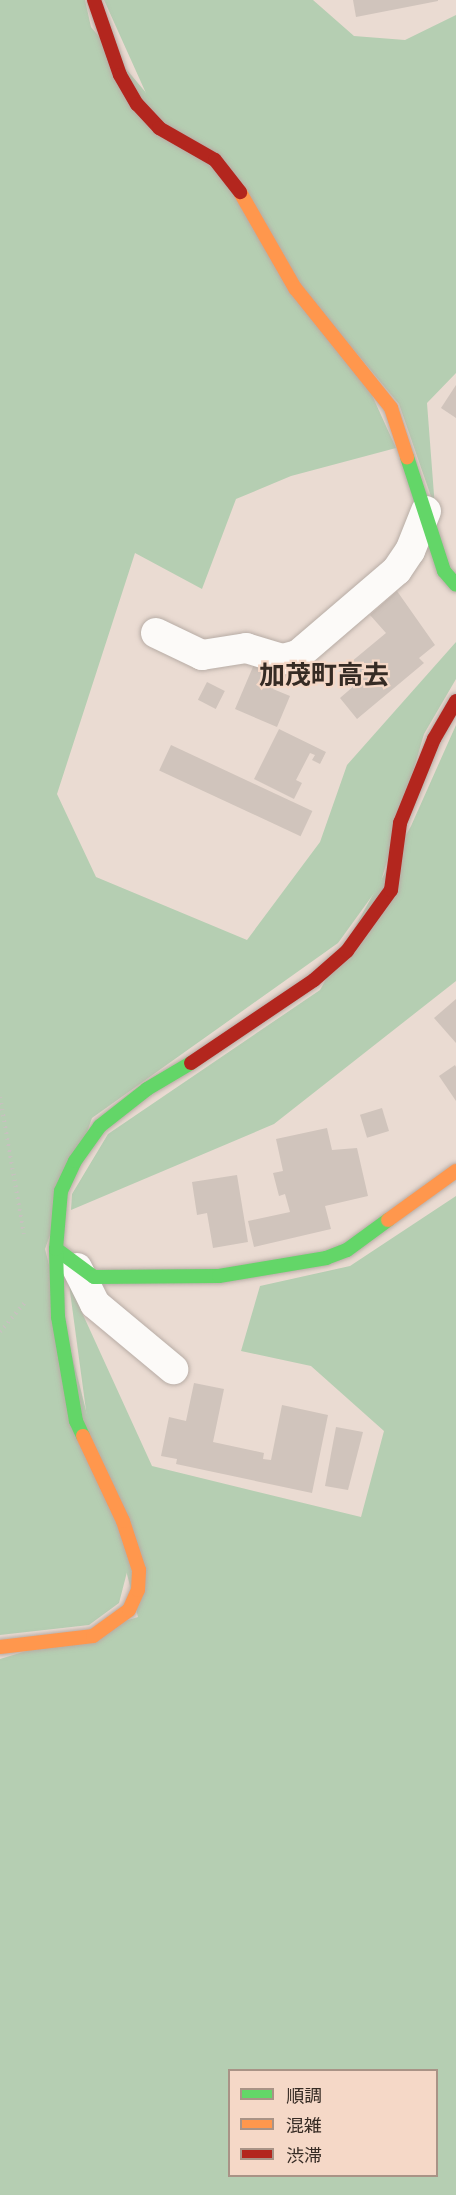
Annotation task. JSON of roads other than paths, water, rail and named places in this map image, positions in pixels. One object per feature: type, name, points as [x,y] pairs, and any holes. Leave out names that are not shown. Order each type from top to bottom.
[{"type":"street","points":[[94,0],[120,75],[137,104],[159,128],[215,160],[236,183],[295,288],[378,387],[391,408],[444,572],[456,585]]},
{"type":"street","points":[[156,633],[202,656],[246,648],[283,659],[298,655],[397,570],[410,551],[426,511]]},
{"type":"street","points":[[0,1647],[93,1636],[129,1610],[138,1590],[139,1570],[123,1521],[76,1421],[58,1317],[67,1259],[61,1191],[75,1161],[100,1126],[147,1089],[202,1057],[314,980],[347,951],[390,890],[400,823],[434,740],[456,701]]},
{"type":"street","points":[[67,1259],[94,1277],[219,1276],[326,1258],[347,1250],[456,1172]]},
{"type":"street","points":[[67,1259],[95,1304],[173,1369]]},
{"type":"district","name":"加茂町高去","points":[[324,677]]}]
